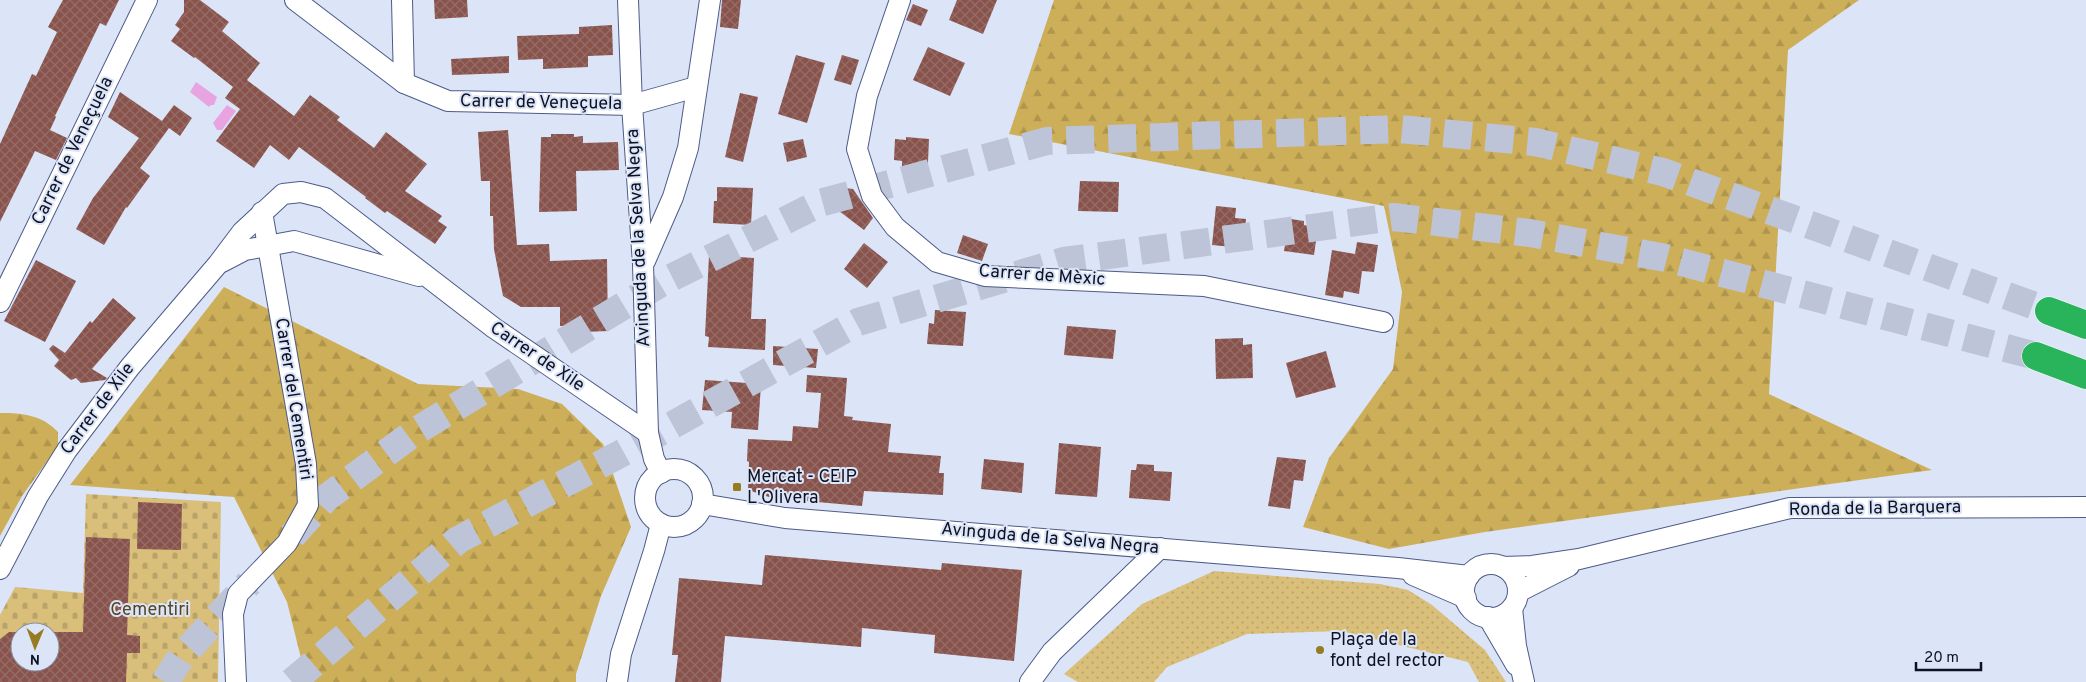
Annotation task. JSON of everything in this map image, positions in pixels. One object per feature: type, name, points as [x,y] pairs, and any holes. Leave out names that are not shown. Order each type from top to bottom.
[{"type":"highway","points":[[2049,311],[2086,325]]},
{"type":"highway","points":[[2036,356],[2086,375]]},
{"type":"street","name":"Carrer de Veneçuela","points":[[0,302],[147,0]]},
{"type":"street","name":"Carrer de Veneçuela","points":[[295,0],[404,83],[448,101],[632,106],[696,87]]},
{"type":"street","points":[[402,0],[404,83]]},
{"type":"street","name":"Avinguda de la Selva Negra","points":[[628,0],[632,106],[643,264],[648,433],[654,459],[661,473]]},
{"type":"street","points":[[643,264],[673,197],[688,148],[710,0]]},
{"type":"street","name":"Carrer de Mèxic","points":[[900,0],[867,96],[857,149],[872,196],[895,227],[937,262],[985,276],[1204,286],[1383,322]]},
{"type":"street","name":"Carrer de Xile","points":[[0,569],[38,496],[67,450],[130,367],[218,264],[242,232],[283,194],[301,192],[325,198],[494,328],[648,433]]},
{"type":"street","name":"Carrer del Cementiri","points":[[236,682],[233,614],[238,594],[287,543],[308,505],[306,464],[266,246],[262,212]]},
{"type":"street","name":"Carrer de Xile","points":[[218,264],[245,250],[294,241],[428,279]]},
{"type":"street","points":[[677,470],[691,476],[701,488],[702,504],[698,514],[687,524],[671,527],[661,524],[650,514],[645,498],[650,483],[661,473],[677,470]]},
{"type":"street","name":"Avinguda de la Selva Negra","points":[[702,504],[785,518],[1398,568],[1469,576]]},
{"type":"street","name":"Ronda de la Barquera","points":[[1503,567],[1532,566],[1579,559],[1790,508],[2086,508]]},
{"type":"street","points":[[617,682],[621,654],[661,524]]},
{"type":"street","points":[[1030,682],[1052,652],[1152,558],[1160,548]]},
{"type":"street","name":"Ronda de la Barquera","points":[[1515,600],[1579,559]]},
{"type":"street","points":[[1466,598],[1465,584],[1475,569],[1491,564],[1503,567]]},
{"type":"street","name":"Avinguda de la Selva Negra","points":[[1503,567],[1514,576],[1523,679]]},
{"type":"street","name":"Avinguda de la Selva Negra","points":[[1398,568],[1466,598],[1472,609],[1488,617],[1523,679]]},
{"type":"street","points":[[1488,617],[1496,617],[1515,600]]},
{"type":"green space","points":[[1054,0],[1859,0],[1788,50],[1769,394],[1932,470],[1485,532],[1389,549],[1303,527],[1329,458],[1393,369],[1402,292],[1384,206],[1009,134]]},
{"type":"green space","points":[[224,287],[418,384],[518,389],[562,404],[603,444],[631,527],[601,596],[576,674],[576,682],[307,682],[287,602],[234,497],[70,485]]},
{"type":"green space","points":[[0,413],[32,416],[45,422],[58,432],[58,446],[22,496],[0,536]]},
{"type":"green space","name":"Cementiri","points":[[86,494],[221,502],[218,682],[0,682],[0,615],[15,587],[83,593]]},
{"type":"green space","points":[[1214,571],[1380,584],[1408,590],[1432,605],[1485,650],[1506,682],[1479,682],[1468,662],[1341,631],[1247,634],[1167,667],[1154,682],[1078,682],[1064,674],[1142,604]]},
{"type":"shaded area","points":[[196,82],[217,97],[214,105],[209,107],[190,92]]},
{"type":"shaded area","points":[[227,105],[236,111],[222,130],[217,130],[213,123]]},
{"type":"building","points":[[63,0],[119,0],[106,26],[100,23],[55,116],[50,130],[67,138],[56,160],[35,151],[0,222],[0,144],[32,74],[36,76],[57,32],[48,27]]},
{"type":"building","points":[[184,0],[200,0],[229,22],[222,31],[260,63],[247,80],[294,116],[310,95],[340,117],[337,120],[374,148],[386,132],[427,164],[405,191],[442,216],[438,221],[447,227],[435,244],[387,211],[385,213],[299,147],[289,160],[270,145],[254,168],[216,141],[240,109],[225,98],[233,87],[171,41],[180,29],[175,25],[184,12]]},
{"type":"building","points":[[434,0],[467,0],[468,17],[435,19]]},
{"type":"building","points":[[722,0],[741,0],[738,29],[720,27]]},
{"type":"building","points":[[957,0],[997,0],[983,34],[949,20]]},
{"type":"building","points":[[913,4],[928,10],[921,26],[906,20]]},
{"type":"building","points":[[612,25],[613,55],[588,56],[588,67],[543,69],[543,59],[518,60],[517,36],[579,34],[579,27]]},
{"type":"building","points":[[928,47],[965,63],[950,96],[913,80]]},
{"type":"building","points":[[796,55],[825,63],[807,123],[778,114]]},
{"type":"building","points":[[842,55],[859,60],[851,85],[834,80]]},
{"type":"building","points":[[509,56],[509,73],[452,75],[451,59]]},
{"type":"building","points":[[120,92],[162,121],[174,105],[192,118],[180,136],[169,128],[140,168],[150,176],[126,207],[104,245],[76,229],[93,198],[139,138],[108,117]]},
{"type":"building","points":[[740,93],[758,97],[743,162],[725,157]]},
{"type":"building","points":[[508,130],[517,245],[549,244],[550,261],[607,259],[608,331],[584,332],[584,325],[560,326],[560,307],[521,307],[503,296],[494,249],[493,216],[490,216],[490,181],[481,181],[478,132]]},
{"type":"building","points":[[551,134],[574,134],[574,137],[583,136],[583,143],[618,142],[619,170],[576,171],[577,211],[539,212],[541,137],[551,137]]},
{"type":"building","points":[[906,137],[929,139],[927,185],[910,183],[910,173],[902,173],[902,161],[894,160],[895,139],[906,140]]},
{"type":"building","points":[[803,139],[807,157],[787,162],[783,143]]},
{"type":"building","points":[[1080,181],[1119,182],[1118,212],[1078,211]]},
{"type":"building","points":[[717,187],[753,188],[751,225],[713,223],[714,201],[717,201]]},
{"type":"building","points":[[838,187],[853,189],[873,218],[864,230],[835,208]]},
{"type":"building","points":[[1216,206],[1236,208],[1235,218],[1246,219],[1243,248],[1212,245]]},
{"type":"building","points":[[1284,218],[1304,221],[1304,225],[1318,227],[1314,255],[1284,251],[1285,245],[1281,235]]},
{"type":"building","points":[[963,235],[988,244],[982,261],[957,253]]},
{"type":"building","points":[[1357,242],[1378,245],[1374,272],[1362,271],[1359,294],[1344,291],[1343,298],[1325,295],[1332,250],[1355,254]]},
{"type":"building","points":[[864,243],[888,262],[867,288],[844,269]]},
{"type":"building","points":[[709,255],[754,258],[751,319],[766,319],[765,350],[708,347],[709,337],[705,336]]},
{"type":"building","points":[[36,260],[76,281],[45,342],[4,321]]},
{"type":"building","points":[[113,298],[136,318],[92,369],[107,378],[105,380],[81,383],[76,378],[71,380],[54,366],[59,360],[49,349],[53,345],[65,353],[90,321],[92,323]]},
{"type":"building","points":[[935,310],[966,312],[963,346],[927,344],[929,323],[934,324]]},
{"type":"building","points":[[1067,326],[1116,330],[1113,359],[1064,355]]},
{"type":"building","points":[[1243,338],[1243,345],[1252,344],[1253,378],[1216,379],[1215,339]]},
{"type":"building","points":[[773,346],[818,349],[816,368],[773,365]]},
{"type":"building","points":[[1326,351],[1336,387],[1296,398],[1286,363]]},
{"type":"building","points":[[807,375],[847,378],[844,416],[853,417],[852,420],[891,424],[888,452],[941,456],[939,473],[944,473],[943,495],[864,491],[862,506],[772,498],[748,490],[748,439],[792,441],[793,426],[818,428],[821,393],[806,392]]},
{"type":"building","points":[[705,380],[761,384],[758,430],[731,428],[732,412],[702,410]]},
{"type":"building","points":[[1059,443],[1101,447],[1097,497],[1055,494]]},
{"type":"building","points":[[1277,457],[1306,460],[1303,481],[1294,480],[1290,509],[1268,506]]},
{"type":"building","points":[[984,459],[1024,463],[1022,493],[981,489]]},
{"type":"building","points":[[1137,464],[1154,465],[1154,471],[1172,472],[1170,501],[1129,498],[1131,470],[1136,470]]},
{"type":"building","points":[[138,502],[182,504],[181,550],[137,549]]},
{"type":"building","points":[[86,537],[130,539],[127,635],[140,636],[140,653],[127,653],[126,682],[0,682],[0,639],[10,632],[10,672],[60,672],[60,632],[83,632]]},
{"type":"building","points":[[765,555],[941,570],[942,563],[1022,570],[1014,661],[934,653],[935,635],[862,628],[861,647],[725,636],[721,682],[675,682],[678,655],[672,655],[679,578],[762,585]]},
{"type":"tunnel","points":[[292,536],[326,498],[416,431],[661,283],[820,203],[1047,141],[1400,129],[1535,142],[1663,172],[2049,311]]},
{"type":"tunnel","points":[[292,682],[458,540],[622,453],[858,322],[1064,261],[1394,217],[1530,233],[1666,258],[2036,356]]},
{"type":"tunnel","points":[[165,682],[181,657],[249,583]]},
{"type":"place","name":"Mercat - CEIP L'Olivera","points":[[737,487]]},
{"type":"place","name":"Plaça de la font del rector","points":[[1320,650]]}]
